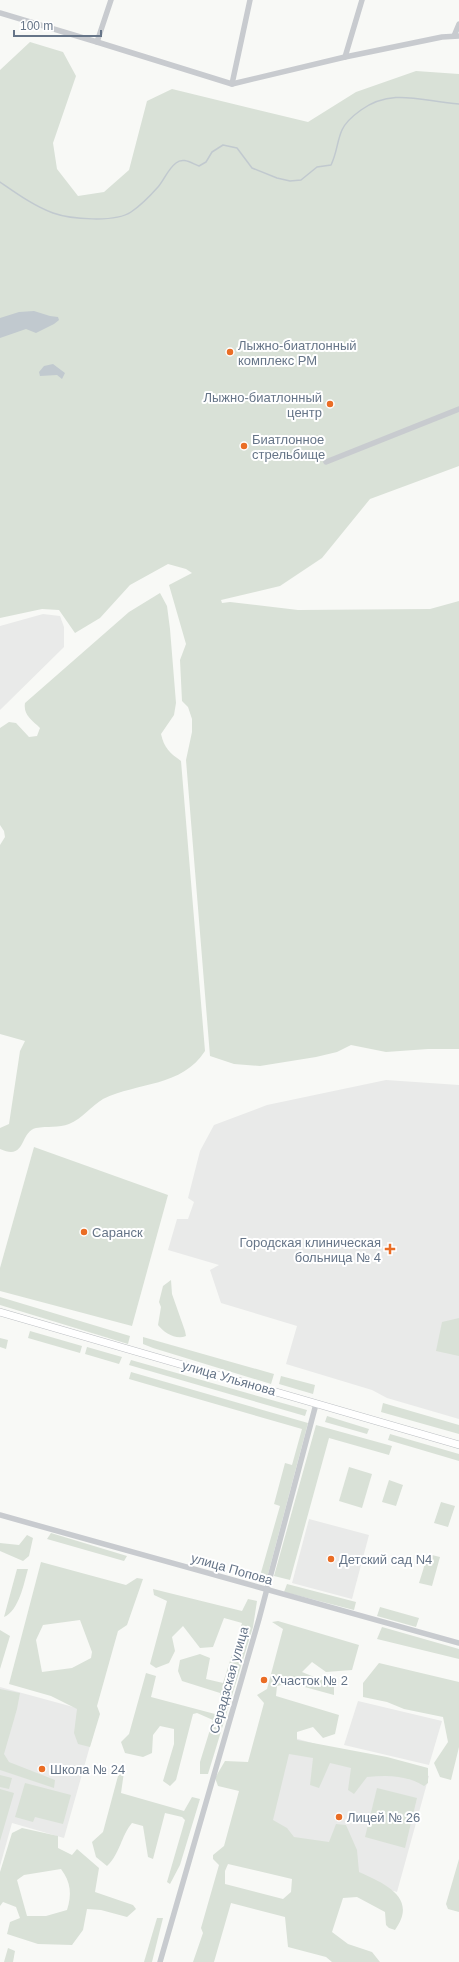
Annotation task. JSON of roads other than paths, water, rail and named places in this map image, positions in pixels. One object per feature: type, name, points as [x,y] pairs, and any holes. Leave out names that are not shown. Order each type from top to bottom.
[{"type":"main road","name":"улица Ульянова","points":[[0,1312],[459,1445]]},
{"type":"street","points":[[97,42],[111,0]]},
{"type":"street","points":[[232,84],[250,0]]},
{"type":"street","points":[[345,57],[362,0]]},
{"type":"street","points":[[0,13],[232,84],[345,57],[457,36],[459,24]]},
{"type":"street","points":[[326,462],[459,409]]},
{"type":"street","name":"Серадзская улица","points":[[160,1962],[266,1590],[316,1404]]},
{"type":"street","name":"улица Попова","points":[[0,1514],[459,1643]]},
{"type":"waterway","points":[[0,182],[32,203],[53,213],[70,217],[92,219],[114,218],[131,212],[141,204],[158,187],[176,163],[179,161],[184,161],[199,166],[206,162],[212,152],[223,145],[237,148],[252,168],[277,178],[290,181],[301,180],[317,167],[331,165],[335,156],[340,134],[350,118],[373,103],[397,97],[459,104]]},
{"type":"place","name":"Лыжно-биатлонный комплекс РМ","points":[[230,352]]},
{"type":"place","name":"Лыжно-биатлонный центр","points":[[330,404]]},
{"type":"place","name":"Биатлонное стрельбище","points":[[244,446]]},
{"type":"place","name":"Саранск","points":[[84,1232]]},
{"type":"place","name":"Городская клиническая больница № 4","points":[[390,1249]]},
{"type":"place","name":"Детский сад N4","points":[[331,1559]]},
{"type":"place","name":"Участок № 2","points":[[264,1680]]},
{"type":"place","name":"Школа № 24","points":[[42,1769]]},
{"type":"place","name":"Лицей № 26","points":[[339,1817]]}]
